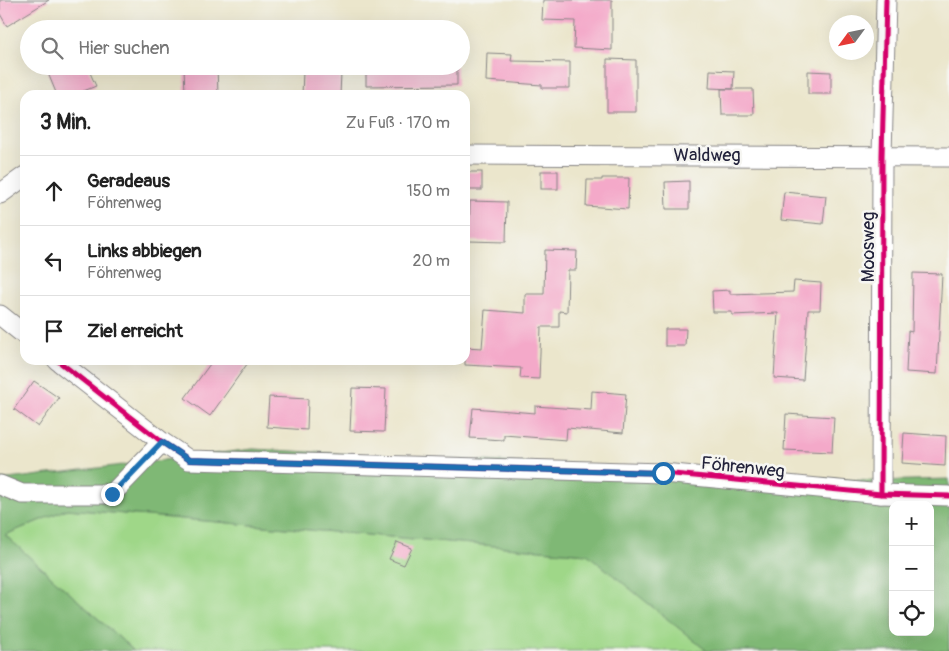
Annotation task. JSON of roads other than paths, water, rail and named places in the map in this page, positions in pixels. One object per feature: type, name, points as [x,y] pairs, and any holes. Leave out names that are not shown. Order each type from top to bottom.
[{"type":"street","name":"Moosweg","points":[[881,494],[882,156],[886,0]]},
{"type":"street","name":"Waldweg","points":[[470,155],[949,157]]},
{"type":"street","points":[[0,194],[20,180]]},
{"type":"street","points":[[0,315],[20,331]]},
{"type":"street","name":"Föhrenweg","points":[[63,365],[162,442],[189,460],[663,473],[881,494],[949,496]]},
{"type":"street","points":[[0,485],[22,494],[112,494],[162,442]]}]
